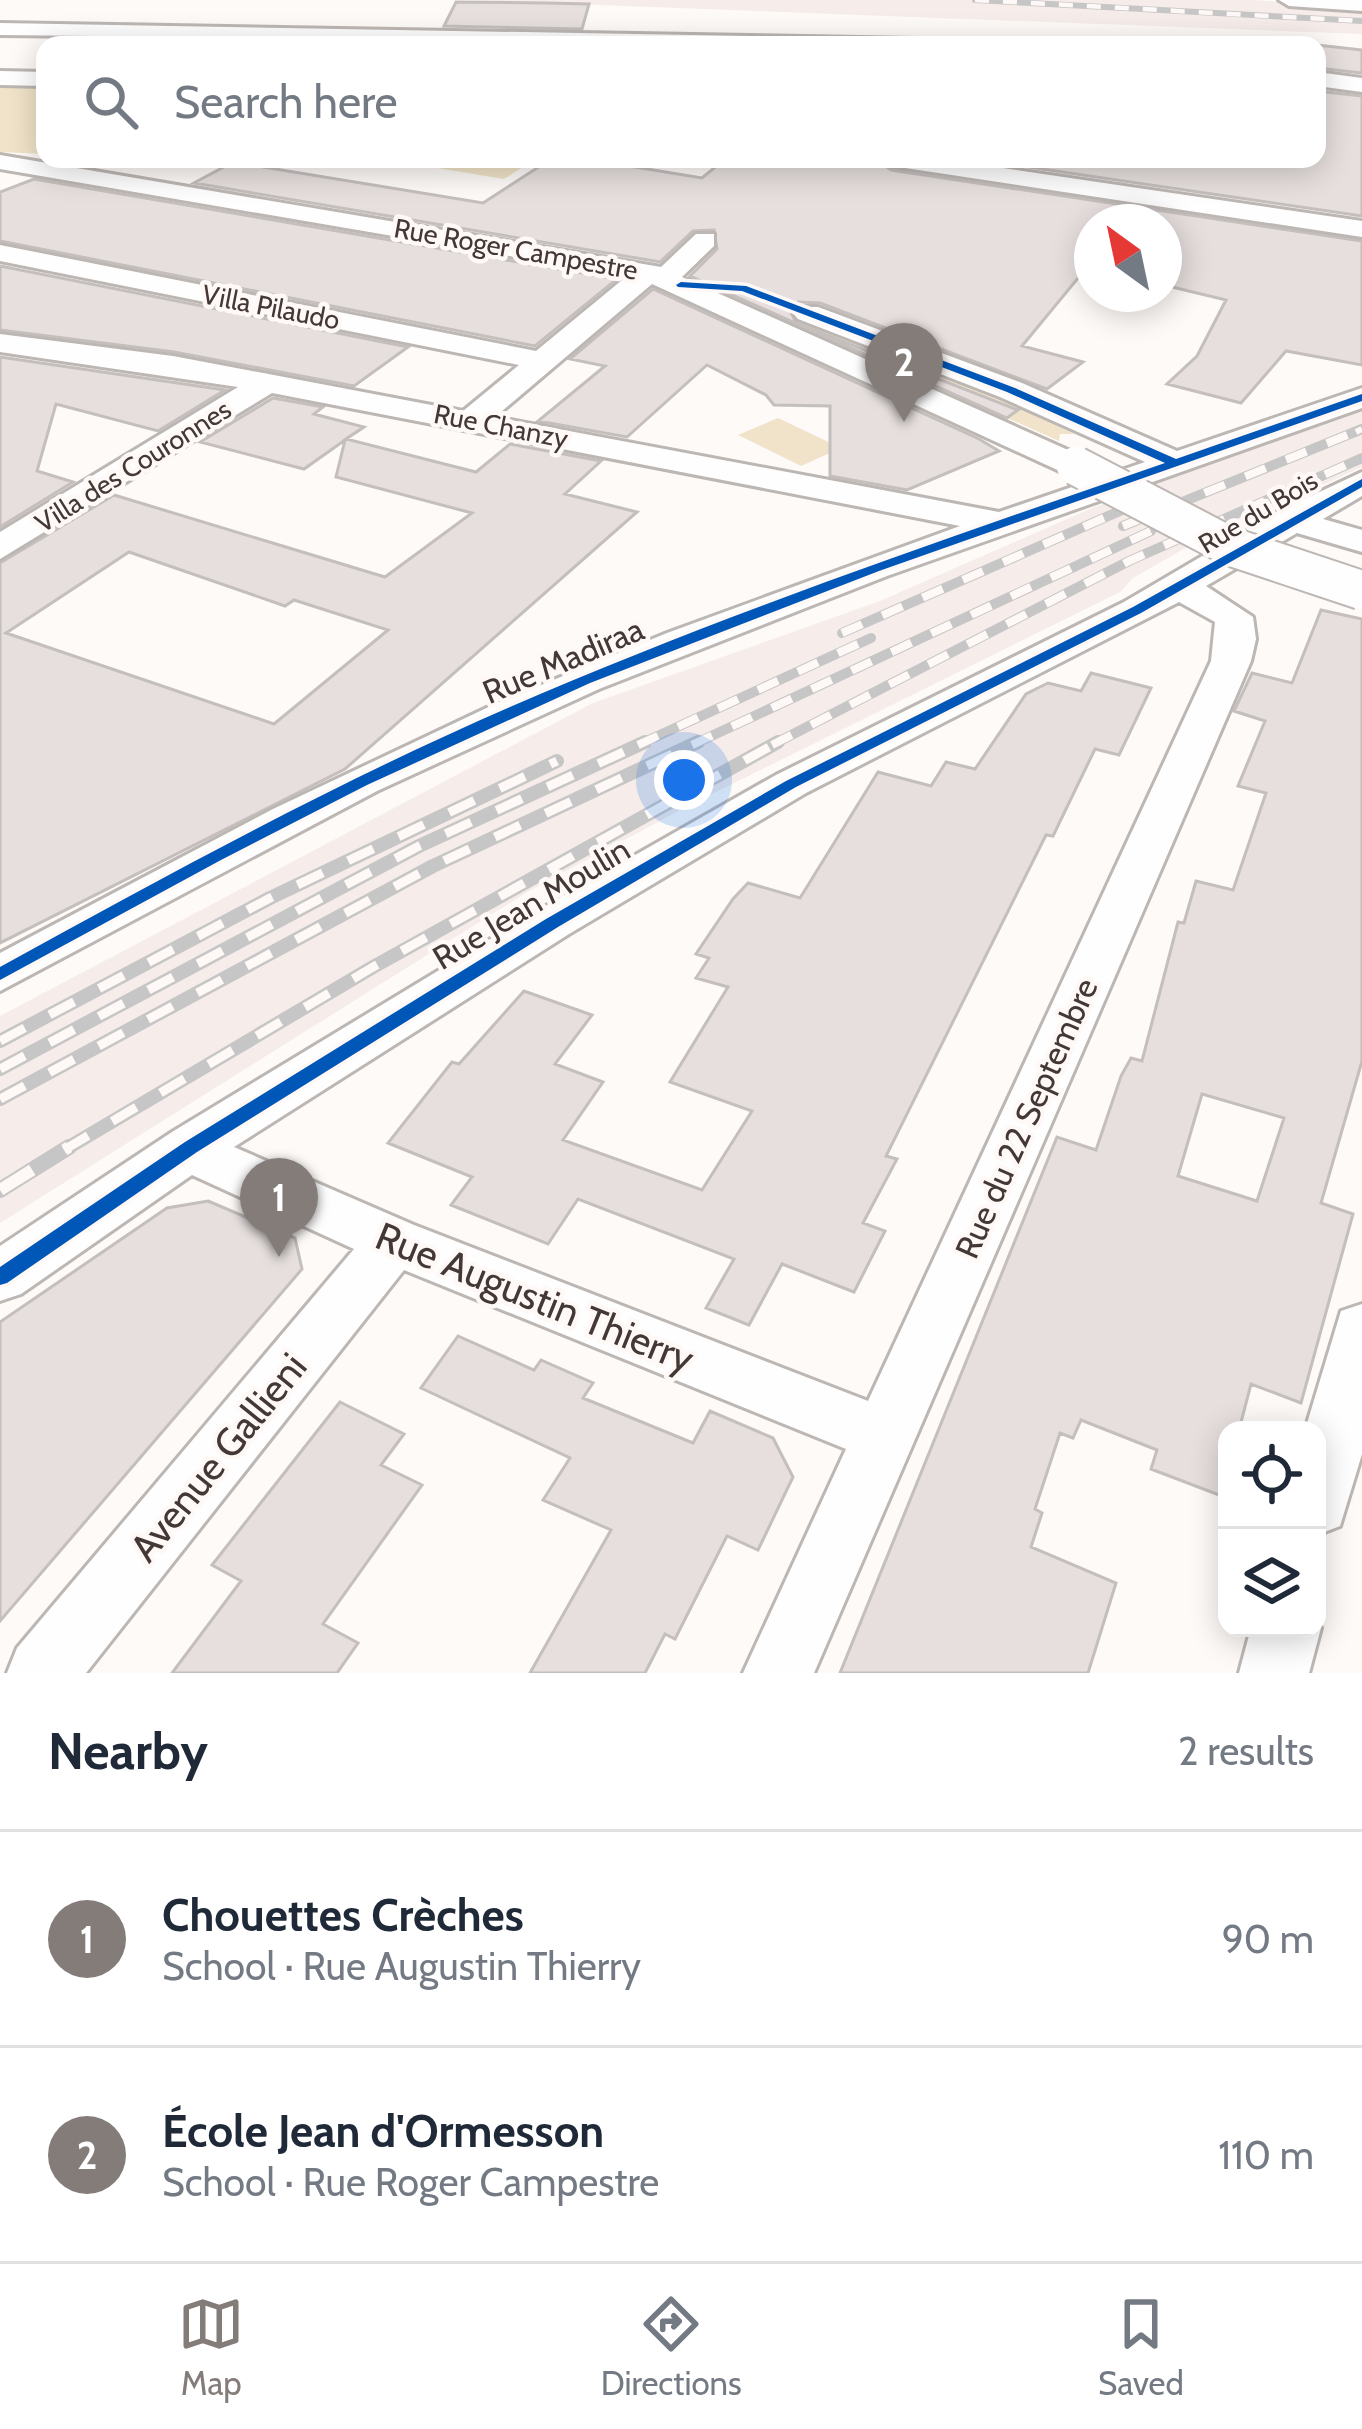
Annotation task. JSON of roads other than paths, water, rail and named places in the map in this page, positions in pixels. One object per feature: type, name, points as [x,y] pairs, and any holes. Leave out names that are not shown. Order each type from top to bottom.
[{"type":"street","points":[[1289,0],[1362,4]]},
{"type":"street","points":[[0,29],[472,36]]},
{"type":"street","points":[[0,78],[36,79]]},
{"type":"street","points":[[1326,80],[1362,85]]},
{"type":"street","name":"Rue Roger Campestre","points":[[0,162],[36,163]]},
{"type":"street","points":[[0,176],[36,167]]},
{"type":"street","name":"Rue Roger Campestre","points":[[79,168],[665,278],[1065,460],[1238,550],[1361,590]]},
{"type":"street","points":[[952,168],[1362,229]]},
{"type":"street","points":[[472,420],[542,362],[665,278],[705,240]]},
{"type":"street","name":"Villa Pilaudo","points":[[0,253],[542,362]]},
{"type":"street","points":[[665,278],[743,288],[1011,390],[1177,464]]},
{"type":"street","name":"Rue Chanzy","points":[[4,347],[172,365],[999,524]]},
{"type":"street","name":"Villa des Couronnes","points":[[0,548],[266,384]]},
{"type":"street","name":"Rue Madiraa","points":[[0,974],[324,800],[584,680],[999,524],[1362,397]]},
{"type":"street","name":"Rue du Bois","points":[[1180,587],[1362,482]]},
{"type":"street","points":[[1290,520],[1362,541]]},
{"type":"street","name":"Rue Jean Moulin","points":[[0,1277],[190,1147],[552,923],[791,784],[1180,587]]},
{"type":"street","name":"Rue du 22 Septembre","points":[[778,1673],[1231,661],[1237,639],[1234,617],[1180,587]]},
{"type":"street","name":"Rue Augustin Thierry","points":[[190,1147],[229,1171],[394,1241],[884,1436]]},
{"type":"street","name":"Avenue Gallieni","points":[[42,1673],[394,1241]]},
{"type":"street","points":[[1326,1470],[1362,1329]]},
{"type":"street","points":[[1274,1673],[1284,1637]]},
{"type":"railway","points":[[975,0],[1362,21]]},
{"type":"railway","points":[[1123,526],[1362,429],[1356,432]]},
{"type":"railway","points":[[772,745],[1129,561],[1362,458]]},
{"type":"railway","points":[[842,633],[1138,503]]},
{"type":"railway","points":[[692,745],[1151,531]]},
{"type":"railway","points":[[638,745],[871,638]]},
{"type":"railway","points":[[0,1069],[419,846],[645,742]]},
{"type":"railway","points":[[0,1099],[433,866],[698,742]]},
{"type":"railway","points":[[68,1148],[373,967],[778,742]]},
{"type":"railway","points":[[0,1041],[270,898],[557,761]]},
{"type":"railway","points":[[0,1190],[68,1148]]},
{"type":"railway","points":[[64,1150],[68,1148]]},
{"type":"place","name":"École Jean d'Ormesson","points":[[904,422]]},
{"type":"place","name":"Chouettes Crèches","points":[[279,1257]]}]
